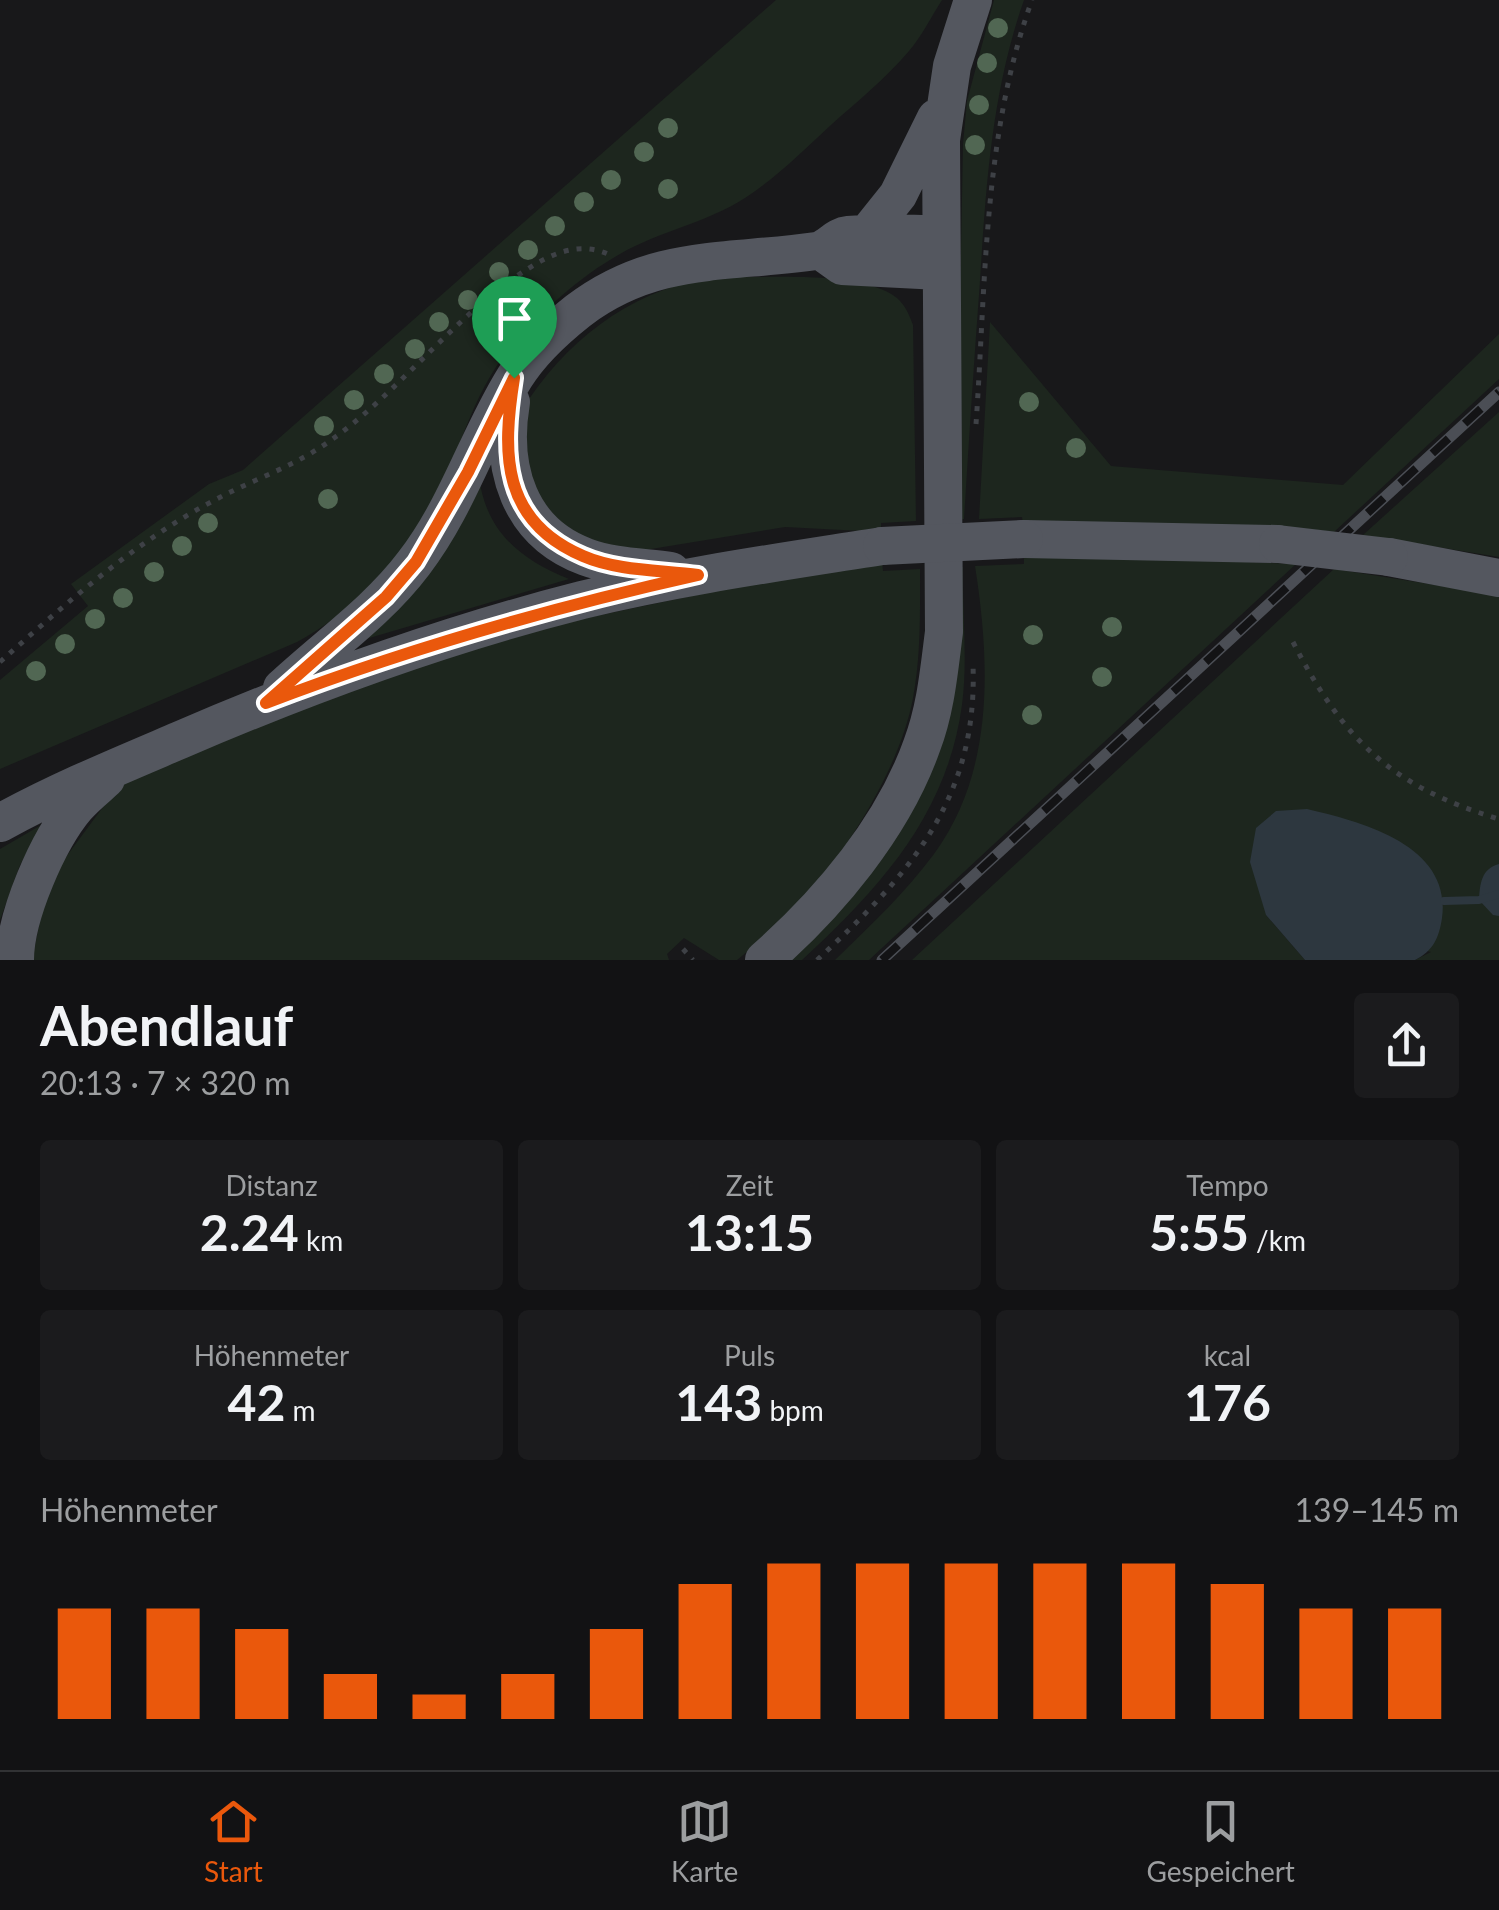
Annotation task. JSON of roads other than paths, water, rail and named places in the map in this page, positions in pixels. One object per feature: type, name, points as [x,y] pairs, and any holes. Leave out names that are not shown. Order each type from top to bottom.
[{"type":"main road","points":[[866,235],[898,195],[946,98],[973,0]]},
{"type":"main road","points":[[764,960],[797,931],[887,816],[922,746],[936,696],[944,632],[940,234],[946,98]]},
{"type":"main road","points":[[266,703],[386,597],[416,562],[468,472],[514,378],[561,324],[600,294],[633,277],[708,260],[821,251],[843,235],[940,234]]},
{"type":"main road","points":[[821,251],[842,266],[940,271]]},
{"type":"main road","points":[[514,378],[507,460],[519,498],[552,538],[584,556],[611,564],[698,575]]},
{"type":"main road","points":[[0,823],[118,766],[349,671],[582,600],[698,575],[882,546],[1024,539],[1278,544],[1499,578]]},
{"type":"main road","points":[[14,960],[26,906],[52,846],[75,808],[118,766]]},
{"type":"waterway","points":[[1444,901],[1479,900],[1499,894]]},
{"type":"railway","points":[[882,960],[1499,392]]}]
